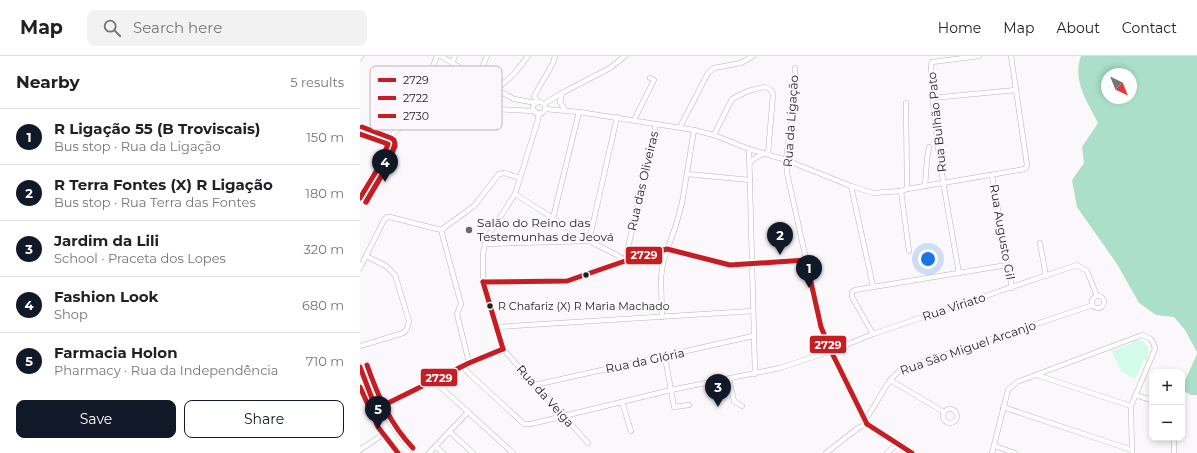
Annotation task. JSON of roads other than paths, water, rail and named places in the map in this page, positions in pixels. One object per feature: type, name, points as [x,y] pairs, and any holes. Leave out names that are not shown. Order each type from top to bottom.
[{"type":"street","points":[[433,66],[437,56]]},
{"type":"street","points":[[441,56],[457,66]]},
{"type":"street","points":[[452,63],[455,56]]},
{"type":"street","points":[[482,66],[487,56]]},
{"type":"street","points":[[502,85],[514,74],[528,56]]},
{"type":"street","points":[[537,103],[534,96],[553,63],[555,56]]},
{"type":"street","points":[[502,110],[544,112],[545,106],[562,93],[610,68],[625,56]]},
{"type":"street","points":[[680,127],[708,73],[714,68],[741,63],[753,56]]},
{"type":"street","name":"Rua Bulhão Pato","points":[[959,273],[932,98],[931,65],[932,62],[979,56]]},
{"type":"street","points":[[502,93],[514,99],[565,110],[694,130],[714,135],[749,149],[786,160],[851,186],[873,193],[902,191],[1025,169],[1027,165],[1012,56]]},
{"type":"street","name":"Rua da Ligação","points":[[795,68],[793,106],[786,160],[787,173],[821,327],[831,351],[866,422]]},
{"type":"street","points":[[634,120],[654,80],[650,78]]},
{"type":"street","points":[[714,135],[732,99],[748,91],[764,87],[770,89],[773,94],[767,154]]},
{"type":"street","points":[[932,98],[1016,90]]},
{"type":"street","points":[[562,93],[560,102],[565,110]]},
{"type":"street","points":[[376,409],[469,363],[503,349],[483,282],[483,254],[486,239],[515,194],[538,120],[537,112],[534,108],[537,103]]},
{"type":"street","points":[[906,103],[907,189]]},
{"type":"street","points":[[553,218],[579,112]]},
{"type":"street","points":[[589,241],[617,117]]},
{"type":"street","name":"Rua das Oliveiras","points":[[625,261],[656,124]]},
{"type":"street","points":[[360,198],[380,165],[388,144],[397,130]]},
{"type":"street","points":[[662,317],[661,278],[663,262],[676,224],[687,174],[694,130]]},
{"type":"street","points":[[360,134],[388,144]]},
{"type":"street","points":[[925,186],[929,147]]},
{"type":"street","points":[[749,149],[755,374]]},
{"type":"street","points":[[750,163],[755,158],[767,154]]},
{"type":"street","points":[[441,230],[474,206],[499,174],[504,173],[520,178]]},
{"type":"street","points":[[687,174],[750,180]]},
{"type":"street","name":"Rua Augusto Gil","points":[[992,176],[1012,288]]},
{"type":"street","points":[[851,186],[873,286]]},
{"type":"street","points":[[902,191],[909,251]]},
{"type":"street","points":[[515,194],[577,234],[617,255],[625,261]]},
{"type":"street","points":[[360,268],[384,220],[387,217],[441,230]]},
{"type":"street","points":[[441,230],[461,304],[457,314],[469,363]]},
{"type":"street","points":[[574,242],[577,234]]},
{"type":"street","points":[[485,244],[589,241]]},
{"type":"street","points":[[1040,243],[1046,276]]},
{"type":"street","points":[[483,282],[567,282],[625,261],[667,249],[730,265],[806,260]]},
{"type":"street","points":[[360,346],[403,333],[407,329],[409,321],[395,275],[386,266],[366,256]]},
{"type":"street","points":[[873,334],[852,296],[852,292],[855,290],[1007,265]]},
{"type":"street","name":"Rua Viriato","points":[[462,367],[524,424],[531,424],[670,390],[780,368],[831,351],[873,334],[1077,265],[1087,272],[1097,296]]},
{"type":"street","points":[[1097,296],[1102,297],[1104,300],[1104,306],[1098,309],[1093,305],[1093,300],[1097,296]]},
{"type":"street","name":"Rua São Miguel Arcanjo","points":[[866,422],[890,380],[895,373],[902,369],[1093,305]]},
{"type":"street","points":[[496,327],[753,311]]},
{"type":"street","points":[[992,453],[1003,407],[1008,390],[1012,385],[1142,335],[1150,337],[1153,341],[1155,349],[1130,406],[1132,452],[1003,407]]},
{"type":"street","name":"Rua da Glória","points":[[535,385],[753,336]]},
{"type":"street","name":"Rua da Veiga","points":[[503,349],[588,443]]},
{"type":"street","points":[[664,357],[674,407],[689,405]]},
{"type":"street","points":[[360,367],[376,409],[388,431],[408,453]]},
{"type":"street","points":[[1037,375],[1130,406]]},
{"type":"street","points":[[729,379],[734,401],[742,406]]},
{"type":"street","points":[[890,380],[944,412]]},
{"type":"street","points":[[434,381],[513,453]]},
{"type":"street","points":[[1135,395],[1149,399]]},
{"type":"street","points":[[622,402],[630,431]]},
{"type":"street","points":[[429,453],[468,412]]},
{"type":"street","points":[[826,453],[866,422],[912,453]]},
{"type":"street","points":[[360,450],[388,431]]},
{"type":"street","points":[[450,432],[473,453]]},
{"type":"street","points":[[1174,441],[1174,453]]},
{"type":"street","points":[[887,453],[897,444]]},
{"type":"street","points":[[436,446],[443,453]]},
{"type":"street","points":[[994,446],[1015,453]]},
{"type":"place","name":"Fashion Look","points":[[385,182]]},
{"type":"place","name":"Salão do Reino das Testemunhas de Jeová","points":[[469,230]]},
{"type":"place","name":"R Terra Fontes (X) R Ligação","points":[[780,255]]},
{"type":"place","name":"R Ligação 55 (B Troviscais)","points":[[809,288]]},
{"type":"place","name":"R Chafariz (X) R Maria Machado","points":[[490,306]]},
{"type":"place","name":"Jardim da Lili","points":[[718,407]]},
{"type":"place","name":"Farmacia Holon","points":[[378,429]]}]
